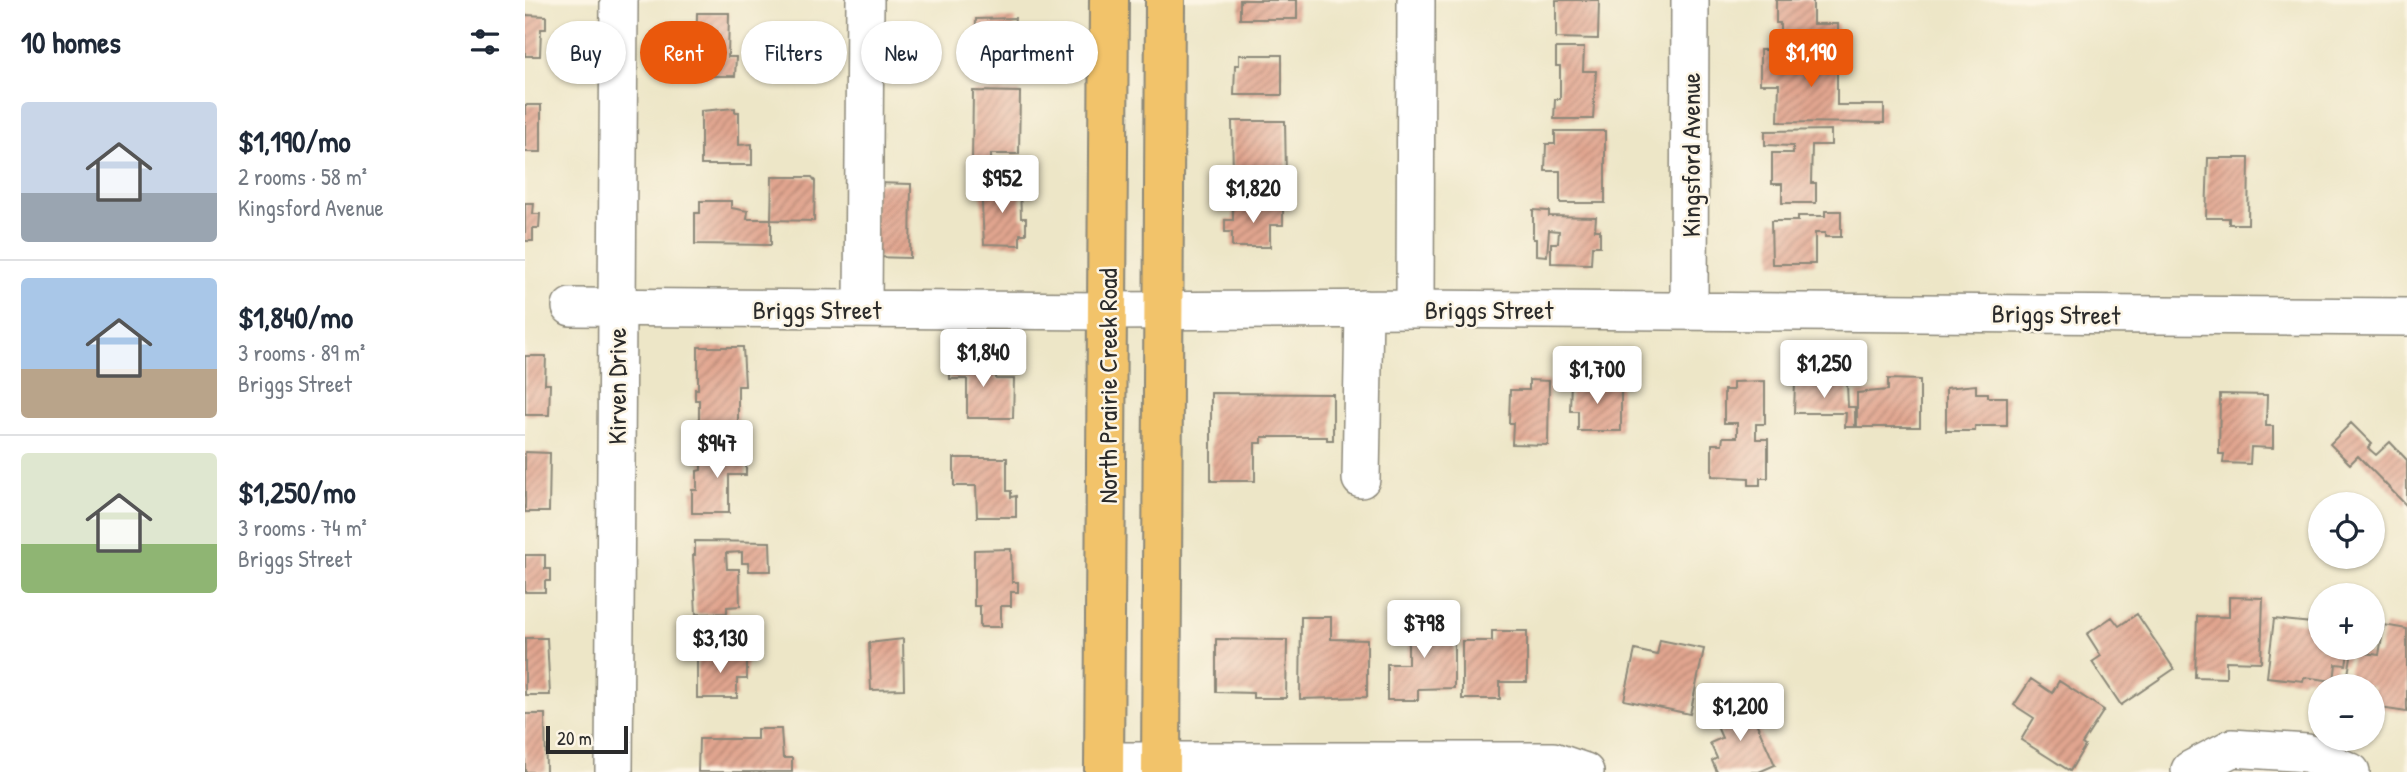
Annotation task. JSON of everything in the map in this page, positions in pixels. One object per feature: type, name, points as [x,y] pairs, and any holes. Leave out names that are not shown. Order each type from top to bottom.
[{"type":"main road","name":"North Prairie Creek Road","points":[[1104,766],[1109,0]]},
{"type":"main road","name":"North Prairie Creek Road","points":[[1161,766],[1165,0]]},
{"type":"street","name":"Kirven Drive","points":[[614,772],[619,0]]},
{"type":"street","points":[[863,309],[865,0]]},
{"type":"street","points":[[1415,309],[1416,0]]},
{"type":"street","name":"Kingsford Avenue","points":[[1689,311],[1690,0]]},
{"type":"street","name":"Briggs Street","points":[[571,307],[1107,311],[1415,309],[2407,317]]},
{"type":"street","points":[[1361,479],[1364,309]]},
{"type":"street","points":[[2190,770],[2232,748],[2307,753],[2351,772]]},
{"type":"street","points":[[1104,766],[1553,761],[1585,772]]},
{"type":"building","points":[[1240,0],[1297,0],[1297,19],[1240,19]]},
{"type":"building","points":[[1556,0],[1599,0],[1598,39],[1556,38]]},
{"type":"building","points":[[1776,0],[1813,0],[1813,24],[1838,24],[1838,43],[1780,42],[1780,23],[1776,23]]},
{"type":"building","points":[[697,13],[729,13],[728,57],[736,57],[735,76],[727,76],[727,21],[697,21]]},
{"type":"building","points":[[525,15],[546,16],[546,29],[541,29],[540,56],[525,56]]},
{"type":"building","points":[[1015,18],[1015,21],[976,19]]},
{"type":"building","points":[[1556,48],[1584,48],[1583,71],[1596,71],[1593,119],[1554,119],[1555,99],[1560,99],[1560,66],[1556,66]]},
{"type":"building","points":[[1760,50],[1828,50],[1827,70],[1837,70],[1837,105],[1884,105],[1884,123],[1778,122],[1779,84],[1760,84]]},
{"type":"building","points":[[1239,55],[1282,55],[1282,95],[1234,95],[1235,65],[1239,65]]},
{"type":"building","points":[[973,91],[1020,92],[1019,154],[991,154],[991,163],[972,163]]},
{"type":"building","points":[[525,105],[541,105],[541,152],[525,152]]},
{"type":"building","points":[[735,108],[735,112],[739,112],[739,145],[752,144],[752,165],[701,165],[701,111]]},
{"type":"building","points":[[1232,121],[1285,121],[1286,177],[1233,177]]},
{"type":"building","points":[[1831,130],[1831,145],[1812,145],[1811,183],[1816,183],[1816,203],[1782,203],[1782,184],[1772,184],[1772,153],[1793,153],[1793,146],[1765,145],[1765,131]]},
{"type":"building","points":[[1555,131],[1605,131],[1605,203],[1560,203],[1560,171],[1545,171],[1546,144],[1555,144]]},
{"type":"building","points":[[2208,158],[2249,158],[2248,224],[2229,224],[2229,218],[2206,218]]},
{"type":"building","points":[[772,177],[812,177],[815,181],[814,221],[771,220]]},
{"type":"building","points":[[874,183],[911,184],[910,258],[873,257]]},
{"type":"building","points":[[981,185],[1020,185],[1021,218],[1026,218],[1026,234],[1020,234],[1020,245],[984,244]]},
{"type":"building","points":[[700,201],[731,201],[731,208],[748,211],[747,219],[771,219],[771,245],[695,244],[695,213],[700,213]]},
{"type":"building","points":[[525,203],[534,203],[533,214],[540,214],[539,228],[533,228],[533,241],[525,241]]},
{"type":"building","points":[[1233,206],[1283,206],[1283,225],[1270,225],[1270,247],[1232,247],[1232,232],[1225,232],[1225,220],[1233,220]]},
{"type":"building","points":[[1533,210],[1549,211],[1549,216],[1596,217],[1595,230],[1600,230],[1600,246],[1592,246],[1591,264],[1551,263],[1551,243],[1558,243],[1559,231],[1549,230],[1547,256],[1536,255]]},
{"type":"building","points":[[1825,211],[1841,211],[1841,237],[1825,237],[1825,233],[1815,233],[1815,264],[1772,264],[1771,221],[1798,221],[1798,216],[1825,216]]},
{"type":"building","points":[[698,347],[743,347],[745,386],[738,386],[738,437],[699,437],[699,400],[695,400],[695,389],[698,389]]},
{"type":"building","points":[[525,356],[546,356],[545,384],[550,384],[549,415],[525,415]]},
{"type":"building","points":[[950,356],[984,357],[984,373],[996,373],[996,379],[1014,379],[1013,418],[967,418],[967,379],[950,379]]},
{"type":"building","points":[[1888,379],[1920,380],[1920,427],[1857,427],[1857,393],[1888,390]]},
{"type":"building","points":[[1529,380],[1549,381],[1548,445],[1512,444],[1513,423],[1509,423],[1510,390],[1529,390]]},
{"type":"building","points":[[1571,381],[1621,384],[1621,431],[1578,431],[1578,411],[1570,411]]},
{"type":"building","points":[[1765,381],[1765,424],[1756,424],[1756,439],[1768,439],[1768,478],[1760,478],[1760,485],[1749,485],[1749,478],[1712,476],[1712,444],[1722,444],[1723,437],[1737,437],[1737,423],[1724,423],[1724,390],[1733,390],[1733,382]]},
{"type":"building","points":[[1795,382],[1847,383],[1848,407],[1855,407],[1855,427],[1845,427],[1846,413],[1794,413]]},
{"type":"building","points":[[1976,385],[1976,393],[1988,393],[1988,397],[2007,397],[2007,426],[1975,426],[1975,431],[1946,431],[1946,388]]},
{"type":"building","points":[[1211,393],[1333,394],[1333,440],[1327,440],[1327,437],[1262,437],[1262,443],[1255,443],[1255,481],[1211,481]]},
{"type":"building","points":[[2220,394],[2267,395],[2266,426],[2273,426],[2273,448],[2251,447],[2250,464],[2223,463],[2224,454],[2219,454]]},
{"type":"building","points":[[2351,423],[2372,444],[2368,448],[2376,455],[2390,442],[2407,460],[2407,506],[2358,456],[2350,464],[2330,444]]},
{"type":"building","points":[[701,451],[746,451],[746,475],[729,475],[729,513],[692,513],[692,490],[697,490]]},
{"type":"building","points":[[525,452],[550,453],[549,512],[525,512]]},
{"type":"building","points":[[954,458],[1007,458],[1007,491],[1011,491],[1011,497],[1016,496],[1016,517],[977,517],[976,486],[954,486]]},
{"type":"building","points":[[695,541],[770,542],[771,571],[749,571],[748,563],[742,563],[742,552],[726,553],[727,569],[739,569],[740,606],[727,607],[727,613],[696,614],[693,555]]},
{"type":"building","points":[[1011,549],[1012,582],[1018,582],[1018,592],[1011,592],[1011,606],[1001,606],[1001,627],[980,627],[980,606],[974,606],[974,550]]},
{"type":"building","points":[[525,555],[545,555],[545,569],[550,569],[550,581],[545,581],[545,592],[525,592]]},
{"type":"building","points":[[2229,597],[2263,598],[2261,662],[2226,661],[2226,678],[2195,677],[2197,616],[2229,617]]},
{"type":"building","points":[[2137,614],[2174,669],[2121,705],[2092,662],[2101,656],[2087,634],[2112,617],[2119,626]]},
{"type":"building","points":[[1301,617],[1331,617],[1331,639],[1367,640],[1367,697],[1300,699]]},
{"type":"building","points":[[1408,618],[1454,618],[1454,688],[1418,689],[1418,700],[1387,700],[1387,664],[1408,664]]},
{"type":"building","points":[[2274,619],[2308,623],[2308,660],[2347,660],[2346,665],[2336,664],[2335,674],[2308,674],[2303,681],[2267,677]]},
{"type":"building","points":[[2385,625],[2407,629],[2407,712],[2385,709],[2385,674],[2348,674],[2350,660],[2385,660]]},
{"type":"building","points":[[1492,631],[1527,631],[1527,682],[1500,682],[1500,699],[1462,699],[1462,641],[1492,641]]},
{"type":"building","points":[[525,638],[547,638],[550,695],[525,695]]},
{"type":"building","points":[[903,639],[904,689],[871,690],[869,643]]},
{"type":"building","points":[[1216,639],[1287,640],[1286,698],[1253,698],[1253,693],[1216,692]]},
{"type":"building","points":[[1660,640],[1704,649],[1690,714],[1624,700],[1635,650],[1657,655]]},
{"type":"building","points":[[697,655],[747,655],[747,679],[737,679],[737,698],[697,698]]},
{"type":"building","points":[[2031,679],[2052,693],[2059,681],[2104,710],[2082,744],[2085,746],[2070,771],[2021,740],[2034,718],[2014,705]]},
{"type":"building","points":[[1747,702],[1775,765],[1759,772],[1717,772],[1712,761],[1717,758],[1710,743],[1722,738],[1713,717]]},
{"type":"building","points":[[525,714],[545,714],[546,772],[525,772]]},
{"type":"building","points":[[757,729],[781,729],[783,758],[792,758],[792,772],[698,772],[699,739],[757,739]]}]
